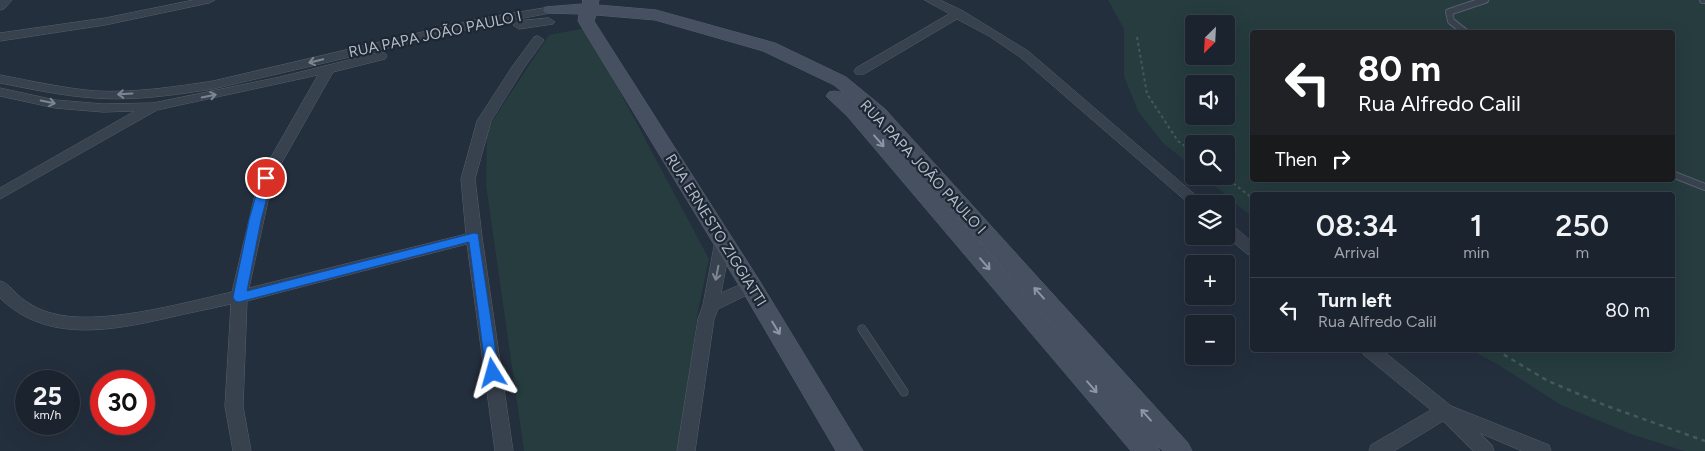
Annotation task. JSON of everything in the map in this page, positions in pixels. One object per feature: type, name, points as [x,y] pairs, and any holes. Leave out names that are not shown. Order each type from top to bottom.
[{"type":"street","points":[[0,7],[6,0]]},
{"type":"street","points":[[0,37],[48,31],[160,11],[209,0]]},
{"type":"street","points":[[931,0],[994,32],[1024,54],[1188,195]]},
{"type":"street","name":"RUA PAPA JOÃO PAULO I","points":[[0,92],[55,104],[103,108],[153,107],[280,81],[446,40],[514,26],[552,10]]},
{"type":"street","name":"RUA PAPA JOÃO PAULO I","points":[[0,79],[56,90],[110,95],[174,91],[213,84],[478,22],[552,10],[588,10],[656,15],[769,47],[840,81],[884,119],[1179,451]]},
{"type":"street","name":"RUA PAPA JOÃO PAULO I","points":[[588,10],[694,37],[780,65],[828,90],[855,113],[1147,451]]},
{"type":"street","name":"RUA ERNESTO ZIGGIATTI","points":[[588,10],[723,241],[850,451]]},
{"type":"street","points":[[860,71],[959,13]]},
{"type":"street","points":[[504,451],[474,237],[468,179],[484,122],[538,40]]},
{"type":"street","points":[[242,451],[234,406],[239,297],[255,220],[266,178],[328,69]]},
{"type":"street","points":[[0,194],[153,107],[174,91]]},
{"type":"street","points":[[1235,236],[1250,248]]},
{"type":"street","points":[[0,287],[11,301],[44,318],[67,323],[104,324],[239,297],[474,237]]},
{"type":"street","points":[[686,451],[706,319],[711,305],[723,241]]},
{"type":"street","points":[[711,305],[751,286]]},
{"type":"street","points":[[1372,352],[1445,411],[1485,451]]},
{"type":"street","points":[[1378,451],[1445,411]]},
{"type":"street","points":[[1445,411],[1542,451]]},
{"type":"lane","points":[[1462,30],[1451,21],[1449,12],[1485,0]]},
{"type":"lane","points":[[1675,175],[1705,187]]},
{"type":"lane","points":[[862,330],[904,392]]},
{"type":"path","points":[[1137,37],[1147,94],[1178,141],[1185,146]]},
{"type":"path","points":[[1235,185],[1250,196]]},
{"type":"path","points":[[1499,352],[1548,381],[1606,406],[1705,441]]},
{"type":"green space","points":[[1108,0],[1705,0],[1705,451],[1684,451],[1631,434],[1561,405],[1475,352],[1675,352],[1675,192],[1250,192],[1250,215],[1235,203],[1235,195],[1226,195],[1214,185],[1235,185],[1235,135],[1185,135],[1185,161],[1163,143],[1138,111],[1124,76],[1124,29]]},
{"type":"green space","points":[[586,28],[709,259],[698,311],[679,451],[524,451],[486,185],[487,129],[549,35]]},
{"type":"route","points":[[266,178],[239,297],[474,237],[493,373]]}]
